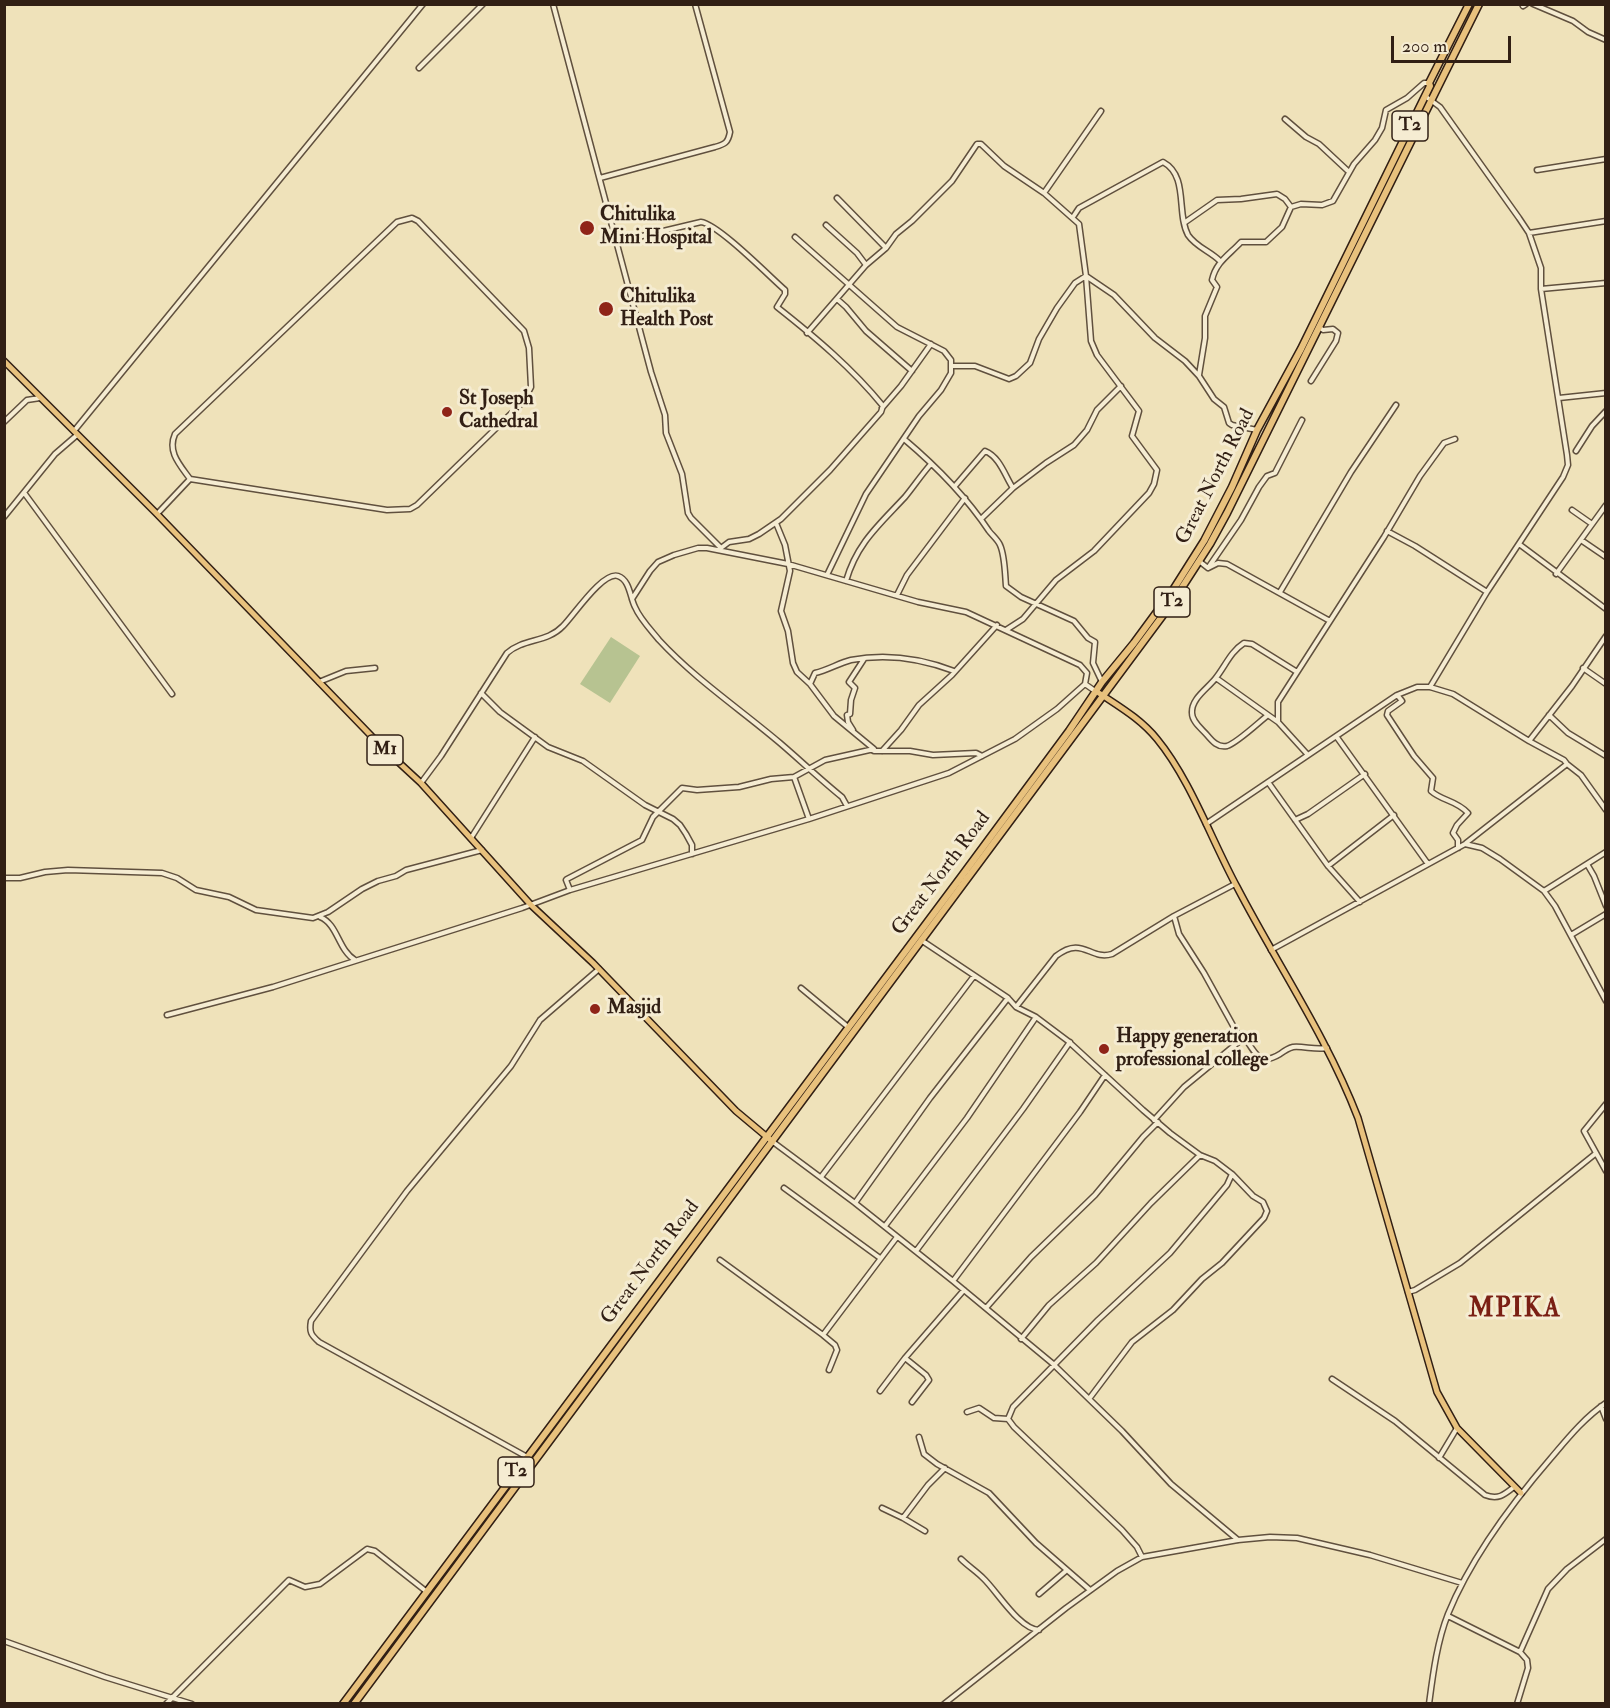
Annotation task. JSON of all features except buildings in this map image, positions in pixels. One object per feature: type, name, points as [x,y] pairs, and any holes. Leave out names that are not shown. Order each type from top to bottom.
[{"type":"highway","name":"Great North Road","points":[[343,1704],[427,1592],[535,1461],[1172,603],[1227,513],[1428,98],[1429,83],[1469,4]]},
{"type":"highway","name":"Great North Road","points":[[354,1704],[487,1518],[528,1456],[1070,731],[1102,682],[1134,643],[1194,558],[1232,488],[1257,430],[1479,4]]},
{"type":"main road","name":"M1","points":[[4,361],[157,514],[382,747],[421,783],[471,839],[483,849],[531,905],[599,969],[736,1111],[773,1142]]},
{"type":"main road","points":[[1096,691],[1135,717],[1157,738],[1172,759],[1270,950],[1326,1048],[1358,1118],[1437,1392],[1457,1428],[1521,1493]]},
{"type":"street","points":[[4,518],[423,4]]},
{"type":"street","points":[[419,68],[483,4]]},
{"type":"street","points":[[553,4],[651,372],[665,415],[666,433],[682,474],[688,513],[720,549]]},
{"type":"street","points":[[600,178],[715,147],[728,141],[730,132],[695,4]]},
{"type":"street","points":[[1533,4],[1573,21],[1588,32],[1605,40]]},
{"type":"street","points":[[1199,376],[1205,338],[1205,316],[1217,287],[1212,283],[1212,276],[1220,261],[1241,242],[1266,242],[1282,227],[1291,207],[1300,204],[1322,205],[1333,201],[1349,172],[1382,128],[1386,110],[1407,98],[1424,83],[1429,83]]},
{"type":"street","points":[[1428,98],[1440,107],[1528,233],[1541,268],[1541,289],[1568,465],[1563,477],[1487,592],[1430,687]]},
{"type":"street","points":[[1044,193],[1101,111]]},
{"type":"street","points":[[1285,119],[1306,137],[1319,144],[1349,172]]},
{"type":"street","points":[[807,333],[866,265],[886,248],[896,234],[924,210],[957,176],[977,144],[981,144],[1004,166],[1044,193],[1079,224],[1091,341],[1097,355],[1138,411],[1132,436],[1144,454],[1156,466],[1154,484],[1138,507],[1094,551],[1056,580],[1023,619],[1006,630]]},
{"type":"street","points":[[1537,170],[1605,159]]},
{"type":"street","points":[[1073,217],[1079,208],[1163,162],[1169,166],[1178,182],[1184,223],[1190,237],[1204,251],[1210,252],[1220,261]]},
{"type":"street","points":[[1184,223],[1213,201],[1225,198],[1241,199],[1275,194],[1286,199],[1291,207]]},
{"type":"street","points":[[837,198],[886,248]]},
{"type":"street","points":[[405,218],[418,221],[524,331],[529,348],[531,387],[523,402],[452,473],[410,509],[387,510],[190,479],[172,452],[171,446],[175,434],[397,222],[405,218]]},
{"type":"street","points":[[1528,233],[1605,221]]},
{"type":"street","points":[[617,242],[705,223],[725,235],[784,290],[785,294],[776,307],[826,347],[862,382],[883,406],[882,408]]},
{"type":"street","points":[[826,225],[866,265]]},
{"type":"street","points":[[795,237],[897,327],[948,354],[951,366],[951,373],[942,390],[866,494],[827,576]]},
{"type":"street","points":[[1086,276],[1114,295],[1155,338],[1185,361],[1199,376],[1214,399],[1224,407],[1229,423],[1257,430]]},
{"type":"street","points":[[951,366],[975,366],[1008,379],[1016,376],[1030,363],[1039,339],[1056,308],[1075,283],[1086,276]]},
{"type":"street","points":[[1541,289],[1605,283]]},
{"type":"street","points":[[837,299],[866,331],[912,371]]},
{"type":"street","points":[[1311,381],[1336,341],[1338,333],[1333,329],[1323,330],[1319,327]]},
{"type":"street","points":[[720,549],[729,542],[749,539],[776,523],[831,470],[881,412],[931,344]]},
{"type":"street","points":[[982,518],[1013,489],[1074,445],[1087,430],[1097,410],[1121,386]]},
{"type":"street","points":[[1559,398],[1605,393]]},
{"type":"street","points":[[4,422],[27,400],[40,398]]},
{"type":"street","points":[[1280,592],[1352,472],[1396,405]]},
{"type":"street","points":[[1576,451],[1605,411]]},
{"type":"street","points":[[1208,568],[1241,520],[1259,487],[1267,476],[1275,473],[1302,420]]},
{"type":"street","points":[[904,439],[955,486],[982,518],[1000,545],[1007,573],[1006,586],[1021,597],[1074,621],[1088,638],[1095,642],[1093,663],[1102,682]]},
{"type":"street","points":[[1278,722],[1278,702],[1442,446],[1447,441],[1455,439]]},
{"type":"street","points":[[955,486],[985,451],[999,463],[1013,489]]},
{"type":"street","points":[[846,581],[850,567],[873,529],[932,464]]},
{"type":"street","points":[[157,514],[190,479]]},
{"type":"street","points":[[25,494],[172,694]]},
{"type":"street","points":[[897,595],[907,575],[965,498]]},
{"type":"street","points":[[1557,574],[1605,506]]},
{"type":"street","points":[[1572,510],[1592,524]]},
{"type":"street","points":[[776,523],[785,545],[790,575],[780,611],[788,631],[797,672],[810,684],[834,716],[874,751],[910,751],[933,755],[966,753],[982,756]]},
{"type":"street","points":[[1388,531],[1487,592]]},
{"type":"street","points":[[1581,540],[1605,557]]},
{"type":"street","points":[[1519,544],[1605,609]]},
{"type":"street","points":[[167,1016],[273,987],[531,905],[570,890],[808,819],[950,773],[1016,739],[1057,709],[1085,684],[1087,673],[1080,665],[966,612],[918,602],[788,564],[720,549],[698,548],[665,558],[650,571],[632,600]]},
{"type":"street","points":[[1199,561],[1208,568]]},
{"type":"street","points":[[1208,568],[1218,563],[1227,564],[1330,621]]},
{"type":"street","points":[[421,783],[507,653],[514,647],[554,635],[607,578],[618,576],[623,579],[635,609],[658,639],[687,667],[842,797],[848,806]]},
{"type":"street","points":[[881,751],[901,730],[919,705],[997,625]]},
{"type":"street","points":[[1529,741],[1605,636]]},
{"type":"street","points":[[1268,715],[1227,746],[1222,746],[1214,743],[1193,719],[1192,714],[1195,702],[1241,645],[1252,644],[1297,672]]},
{"type":"street","points":[[810,684],[815,673],[851,660],[906,658],[923,660],[954,671]]},
{"type":"street","points":[[855,734],[847,715],[850,714],[855,688],[849,682],[864,659]]},
{"type":"street","points":[[318,682],[346,671],[375,668]]},
{"type":"street","points":[[1583,668],[1605,684]]},
{"type":"street","points":[[1216,678],[1278,722],[1308,755]]},
{"type":"street","points":[[1085,684],[1096,691]]},
{"type":"street","points":[[1206,825],[1397,694],[1417,687],[1430,687],[1453,694],[1564,760],[1581,775],[1605,810]]},
{"type":"street","points":[[481,693],[500,712],[556,751],[583,761],[657,813],[668,816],[680,825],[692,845],[692,854]]},
{"type":"street","points":[[1397,694],[1402,701],[1388,711],[1387,715],[1414,756],[1433,778],[1431,791],[1441,798],[1460,805],[1468,813],[1453,833],[1458,840],[1458,848]]},
{"type":"street","points":[[1549,715],[1568,733],[1605,756]]},
{"type":"street","points":[[1336,736],[1428,864]]},
{"type":"street","points":[[471,839],[535,737]]},
{"type":"street","points":[[570,890],[566,880],[642,840],[650,821],[682,788],[697,790],[739,787],[771,779],[794,777],[828,759],[874,749]]},
{"type":"street","points":[[1270,950],[1466,844],[1567,764]]},
{"type":"street","points":[[1295,820],[1308,814],[1365,774]]},
{"type":"street","points":[[794,777],[808,819]]},
{"type":"street","points":[[1268,782],[1328,866],[1360,902]]},
{"type":"street","points":[[1328,866],[1394,815]]},
{"type":"street","points":[[1466,844],[1482,848],[1544,891],[1556,906],[1605,1000]]},
{"type":"street","points":[[320,917],[378,881],[396,876],[405,870],[483,849]]},
{"type":"street","points":[[1544,891],[1605,852]]},
{"type":"street","points":[[1587,864],[1605,906]]},
{"type":"street","points":[[4,878],[20,879],[45,872],[68,870],[162,873],[177,878],[196,890],[229,897],[256,910],[300,917],[320,917],[327,920],[344,951],[355,960]]},
{"type":"street","points":[[1016,1007],[1063,950],[1083,947],[1106,956],[1112,954],[1174,916],[1235,884]]},
{"type":"street","points":[[1571,934],[1605,914]]},
{"type":"street","points":[[1174,916],[1179,934],[1204,973],[1241,1040]]},
{"type":"street","points":[[921,939],[1008,998],[1016,1007],[1036,1017],[1070,1042],[1156,1121],[1200,1155],[1215,1161],[1232,1174],[1253,1196],[1263,1202],[1267,1211],[1264,1218],[1222,1263],[1202,1279],[1173,1310],[1132,1342],[1089,1400]]},
{"type":"street","points":[[535,1461],[319,1342],[311,1336],[309,1329],[311,1321],[408,1191],[511,1066],[540,1020],[599,969]]},
{"type":"street","points":[[821,1177],[974,976]]},
{"type":"street","points":[[1598,987],[1605,983]]},
{"type":"street","points":[[801,988],[849,1028]]},
{"type":"street","points":[[855,1203],[930,1098],[1008,998]]},
{"type":"street","points":[[885,1227],[967,1118],[1036,1017]]},
{"type":"street","points":[[986,1308],[1031,1257],[1095,1196],[1184,1087],[1241,1040],[1247,1041],[1258,1056],[1264,1059],[1274,1058],[1293,1047],[1316,1050],[1326,1048]]},
{"type":"street","points":[[916,1251],[1070,1042]]},
{"type":"street","points":[[953,1281],[1080,1112],[1105,1075]]},
{"type":"street","points":[[1605,1104],[1584,1131],[1605,1171]]},
{"type":"street","points":[[773,1142],[916,1251],[1054,1365],[1122,1431],[1171,1484],[1239,1540]]},
{"type":"street","points":[[1408,1292],[1460,1263],[1595,1154]]},
{"type":"street","points":[[1021,1339],[1049,1305],[1096,1263],[1150,1203],[1200,1155]]},
{"type":"street","points":[[1008,1419],[1013,1407],[1098,1320],[1170,1253],[1227,1185],[1232,1174]]},
{"type":"street","points":[[784,1188],[880,1258]]},
{"type":"street","points":[[823,1335],[897,1237]]},
{"type":"street","points":[[720,1260],[835,1345],[837,1350],[829,1370]]},
{"type":"street","points":[[880,1391],[905,1358],[964,1290]]},
{"type":"street","points":[[905,1358],[923,1372],[929,1380],[912,1402]]},
{"type":"street","points":[[1332,1379],[1395,1421],[1475,1487],[1492,1498],[1502,1497],[1515,1487]]},
{"type":"street","points":[[1429,1704],[1437,1656],[1448,1616],[1462,1583],[1521,1493],[1577,1427],[1605,1403]]},
{"type":"street","points":[[1601,1406],[1605,1419]]},
{"type":"street","points":[[967,1412],[979,1408],[994,1418],[1008,1419],[1122,1530],[1137,1547],[1142,1557]]},
{"type":"street","points":[[1439,1458],[1457,1428]]},
{"type":"street","points":[[919,1437],[924,1454],[989,1492],[1036,1543],[1090,1590]]},
{"type":"street","points":[[903,1518],[928,1485],[945,1468]]},
{"type":"street","points":[[882,1508],[925,1531]]},
{"type":"street","points":[[944,1704],[1090,1590],[1142,1557],[1239,1540],[1270,1537],[1307,1540],[1370,1555],[1462,1583]]},
{"type":"street","points":[[1520,1652],[1548,1589],[1567,1569],[1605,1539]]},
{"type":"street","points":[[166,1704],[289,1580],[305,1587],[320,1584],[367,1549],[375,1551],[427,1592]]},
{"type":"street","points":[[961,1559],[982,1576],[1024,1624],[1034,1630],[1039,1630]]},
{"type":"street","points":[[1039,1594],[1067,1569]]},
{"type":"street","points":[[1448,1616],[1520,1652],[1527,1660],[1528,1668],[1517,1704]]},
{"type":"street","points":[[4,1641],[192,1704]]},
{"type":"green space","points":[[611,637],[640,656],[610,703],[580,684]]},
{"type":"place","name":"Chitulika Mini Hospital","points":[[587,228]]},
{"type":"place","name":"Chitulika Health Post","points":[[606,309]]},
{"type":"place","name":"St Joseph Cathedral","points":[[447,412]]},
{"type":"place","name":"Masjid","points":[[595,1009]]},
{"type":"place","name":"Happy generation professional college","points":[[1104,1049]]},
{"type":"district","name":"MPIKA","points":[[1515,1310]]}]
